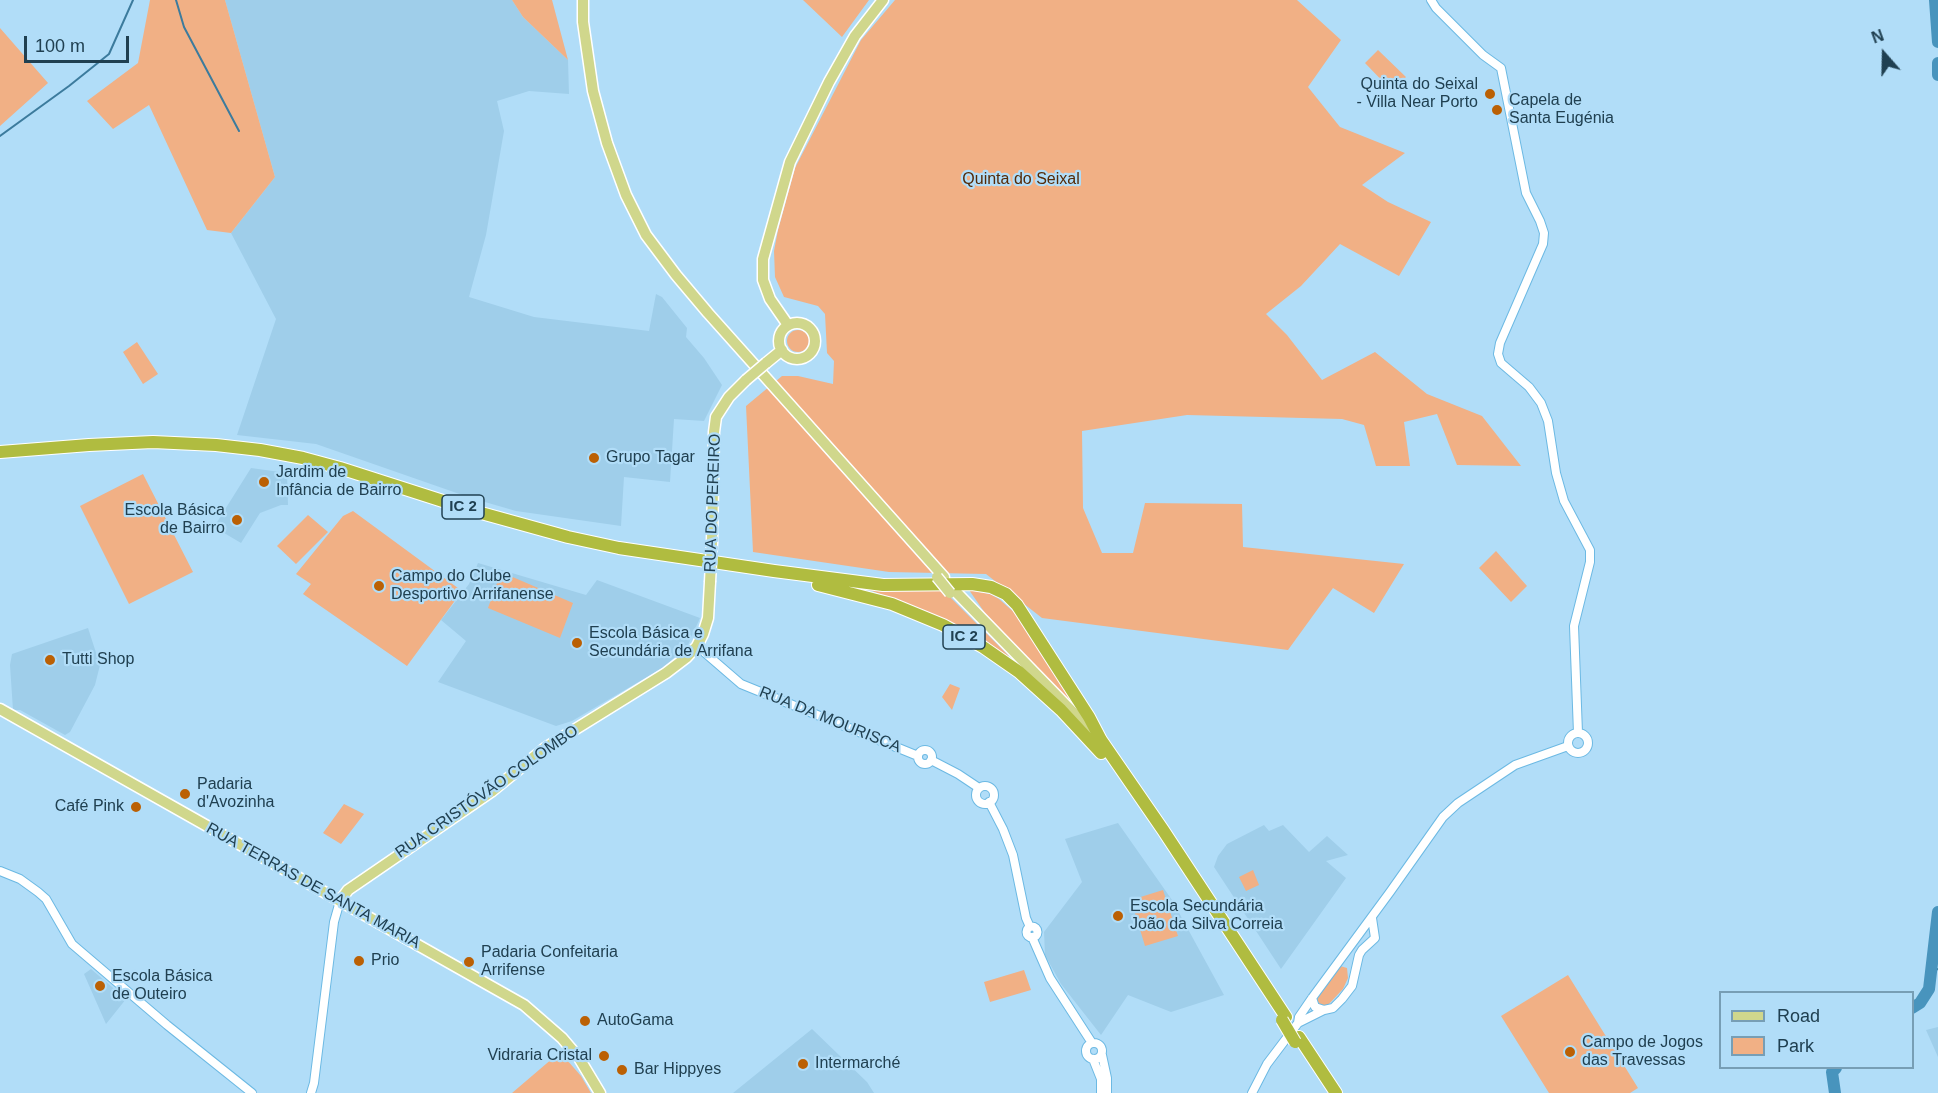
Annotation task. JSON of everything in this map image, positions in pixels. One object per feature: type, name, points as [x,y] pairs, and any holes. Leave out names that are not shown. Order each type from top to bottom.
[{"type":"highway","name":"IC 2","points":[[0,452],[153,442],[260,450],[340,468],[485,514],[568,537],[619,548],[884,585],[972,584],[991,587],[1006,594],[1017,605],[1174,852],[1289,1020],[1297,1039],[1329,1093]]},
{"type":"highway","name":"IC 2","points":[[0,457],[90,449],[153,447],[217,449],[248,454],[339,472],[474,516],[568,542],[834,588],[892,604],[942,625],[983,647],[1018,672],[1061,710],[1114,769],[1174,852]]},
{"type":"highway","name":"IC 2","points":[[1297,1039],[1336,1093]]},
{"type":"main road","points":[[576,0],[577,22],[589,92],[600,134],[622,196],[641,236],[672,279],[704,317],[940,577]]},
{"type":"main road","points":[[583,0],[583,22],[593,91],[607,143],[626,195],[646,235],[708,313],[954,593],[1061,710]]},
{"type":"main road","points":[[788,325],[770,299],[763,280],[763,259],[790,162],[829,82],[855,36],[883,0]]},
{"type":"main road","points":[[805,324],[813,333],[815,344],[809,354],[799,358],[789,357],[782,350],[781,333],[788,325],[805,324]]},
{"type":"main road","name":"RUA DO PEREIRO","points":[[697,646],[708,618],[716,417],[729,397],[782,350]]},
{"type":"main road","points":[[954,593],[1101,740]]},
{"type":"main road","name":"RUA CRISTÓVÃO COLOMBO","points":[[340,901],[348,890],[491,792],[545,748],[666,673],[697,646]]},
{"type":"main road","name":"RUA TERRAS DE SANTA MARIA","points":[[0,709],[498,990],[538,1016],[562,1038],[579,1058],[600,1093]]},
{"type":"street","points":[[1431,0],[1436,8],[1483,55],[1501,68],[1526,193],[1544,233],[1543,244],[1500,343],[1498,354],[1501,363],[1529,387],[1541,403],[1548,422],[1556,473],[1564,501],[1590,550],[1590,562],[1574,626],[1578,733]]},
{"type":"street","name":"RUA DA MOURISCA","points":[[697,646],[741,684],[918,756],[921,751],[927,751],[931,760],[979,788],[986,786],[992,790],[992,798],[988,802],[1004,829],[1013,855],[1026,918],[1030,927],[1027,932],[1032,937],[1050,978],[1092,1043]]},
{"type":"street","points":[[1568,746],[1570,737],[1578,733]]},
{"type":"street","points":[[1568,746],[1575,753],[1584,751],[1588,745],[1587,738],[1578,733]]},
{"type":"street","points":[[1252,1093],[1289,1020],[1299,1017],[1443,818],[1458,803],[1515,765],[1568,746]]},
{"type":"street","points":[[0,871],[20,879],[46,899],[72,944],[252,1093]]},
{"type":"street","points":[[311,1093],[316,1071],[334,922],[340,901]]},
{"type":"street","points":[[1289,1020],[1339,1003],[1352,986],[1354,970],[1362,950],[1375,938],[1372,918]]},
{"type":"street","points":[[1336,963],[1347,963],[1354,970]]},
{"type":"street","points":[[1312,998],[1315,1006],[1324,1010]]},
{"type":"street","points":[[1101,1093],[1101,1079],[1093,1059],[1086,1051],[1092,1043],[1101,1045],[1107,1078],[1107,1093]]},
{"type":"street","points":[[1093,1059],[1102,1055]]},
{"type":"shaded area","points":[[225,0],[512,0],[523,17],[568,60],[569,94],[529,91],[497,101],[504,131],[486,235],[469,297],[534,317],[649,331],[656,294],[662,297],[687,328],[686,337],[722,385],[704,421],[674,419],[670,482],[624,477],[621,526],[516,511],[471,498],[316,444],[237,435],[276,319],[231,233],[275,177]]},
{"type":"shaded area","points":[[251,468],[287,473],[288,505],[281,505],[260,513],[241,543],[214,527]]},
{"type":"shaded area","name":"Escola Básica e Secundária de Arrifana","points":[[478,563],[586,595],[597,580],[700,618],[688,645],[664,667],[572,721],[556,726],[438,682],[466,641],[441,620],[469,584]]},
{"type":"shaded area","points":[[88,628],[100,665],[95,685],[70,732],[65,735],[20,710],[13,710],[10,665],[12,654]]},
{"type":"shaded area","name":"Escola Secundária João da Silva Correia","points":[[1118,823],[1172,900],[1224,995],[1171,1012],[1128,995],[1101,1035],[1061,984],[1045,955],[1044,932],[1082,882],[1065,839]]},
{"type":"shaded area","points":[[1264,825],[1269,831],[1283,825],[1309,852],[1327,836],[1348,855],[1326,861],[1346,878],[1281,969],[1214,867],[1218,856],[1227,844]]},
{"type":"shaded area","name":"Escola Básica de Outeiro","points":[[91,969],[126,999],[106,1024],[84,974]]},
{"type":"shaded area","points":[[1938,1027],[1938,1057],[1926,1030]]},
{"type":"shaded area","points":[[812,1029],[867,1082],[874,1093],[733,1093]]},
{"type":"green space","points":[[150,0],[225,0],[275,177],[231,233],[207,230],[149,105],[113,129],[87,101],[138,63]]},
{"type":"green space","points":[[512,0],[552,0],[568,60],[523,17]]},
{"type":"green space","points":[[803,0],[869,0],[842,37]]},
{"type":"green space","name":"Quinta do Seixal","points":[[895,0],[1297,0],[1341,40],[1308,87],[1340,127],[1405,153],[1362,185],[1388,202],[1431,222],[1399,276],[1340,244],[1301,286],[1266,314],[1287,335],[1322,380],[1375,352],[1427,394],[1482,416],[1521,466],[1457,465],[1437,414],[1404,422],[1410,466],[1376,466],[1364,425],[1342,419],[1187,415],[1082,431],[1083,508],[1102,553],[1133,553],[1145,503],[1242,504],[1243,547],[1404,564],[1374,613],[1333,588],[1288,650],[1042,618],[986,574],[889,572],[753,552],[746,406],[782,376],[798,376],[833,384],[834,361],[827,353],[825,314],[818,306],[784,297],[775,277],[774,251],[778,230],[795,168],[861,40]]},
{"type":"green space","points":[[0,28],[48,83],[0,126]]},
{"type":"green space","points":[[1378,50],[1406,77],[1392,91],[1365,63]]},
{"type":"green space","points":[[798,330],[806,333],[809,341],[806,349],[798,352],[790,349],[787,341],[790,333]]},
{"type":"green space","points":[[137,342],[158,374],[143,384],[123,352]]},
{"type":"green space","points":[[143,474],[193,572],[129,604],[80,506]]},
{"type":"green space","name":"Campo do Clube Desportivo Arrifanense","points":[[353,511],[462,591],[407,666],[303,594],[311,584],[296,574],[343,516]]},
{"type":"green space","points":[[308,515],[328,532],[296,564],[277,546]]},
{"type":"green space","points":[[1496,551],[1527,586],[1511,602],[1479,568]]},
{"type":"green space","points":[[501,572],[573,603],[560,638],[488,608]]},
{"type":"green space","points":[[851,583],[940,587],[1009,656],[1007,658],[909,605]]},
{"type":"green space","points":[[969,590],[990,594],[1016,614],[1078,705],[1075,706],[985,613]]},
{"type":"green space","points":[[950,684],[960,688],[952,710],[942,697]]},
{"type":"green space","points":[[344,804],[364,814],[341,844],[323,833]]},
{"type":"green space","points":[[1253,870],[1259,885],[1246,891],[1239,877]]},
{"type":"green space","points":[[1163,890],[1178,936],[1145,946],[1131,900]]},
{"type":"green space","points":[[1340,966],[1347,968],[1348,978],[1343,989],[1328,1005],[1320,1005],[1317,1000],[1318,995]]},
{"type":"green space","points":[[1024,970],[1031,990],[990,1002],[984,982]]},
{"type":"green space","name":"Campo de Jogos das Travessas","points":[[1568,975],[1638,1088],[1630,1093],[1549,1093],[1501,1016]]},
{"type":"green space","points":[[560,1052],[581,1076],[591,1093],[512,1093]]},
{"type":"waterway","points":[[0,136],[109,54],[133,0]]},
{"type":"waterway","points":[[176,0],[184,27],[239,131]]},
{"type":"waterway","points":[[1935,0],[1938,42]]},
{"type":"waterway","points":[[1938,63],[1938,75]]},
{"type":"waterway","points":[[1914,1007],[1920,1003],[1929,989],[1938,912]]},
{"type":"waterway","points":[[1931,972],[1938,969]]},
{"type":"waterway","points":[[1835,1069],[1832,1072],[1835,1093]]},
{"type":"place","name":"Quinta do Seixal - Villa Near Porto","points":[[1490,94]]},
{"type":"place","name":"Capela de Santa Eugénia","points":[[1497,110]]},
{"type":"place","name":"Grupo Tagar","points":[[594,458]]},
{"type":"place","name":"Jardim de Infância de Bairro","points":[[264,482]]},
{"type":"place","name":"Escola Básica de Bairro","points":[[237,520]]},
{"type":"place","name":"Campo do Clube Desportivo Arrifanense","points":[[379,586]]},
{"type":"place","name":"Escola Básica e Secundária de Arrifana","points":[[577,643]]},
{"type":"place","name":"Tutti Shop","points":[[50,660]]},
{"type":"place","name":"Padaria d'Avozinha","points":[[185,794]]},
{"type":"place","name":"Café Pink","points":[[136,807]]},
{"type":"place","name":"Escola Secundária João da Silva Correia","points":[[1118,916]]},
{"type":"place","name":"Prio","points":[[359,961]]},
{"type":"place","name":"Padaria Confeitaria Arrifense","points":[[469,962]]},
{"type":"place","name":"Escola Básica de Outeiro","points":[[100,986]]},
{"type":"place","name":"AutoGama","points":[[585,1021]]},
{"type":"place","name":"Campo de Jogos das Travessas","points":[[1570,1052]]},
{"type":"place","name":"Vidraria Cristal","points":[[604,1056]]},
{"type":"place","name":"Intermarché","points":[[803,1064]]},
{"type":"place","name":"Bar Hippyes","points":[[622,1070]]}]
